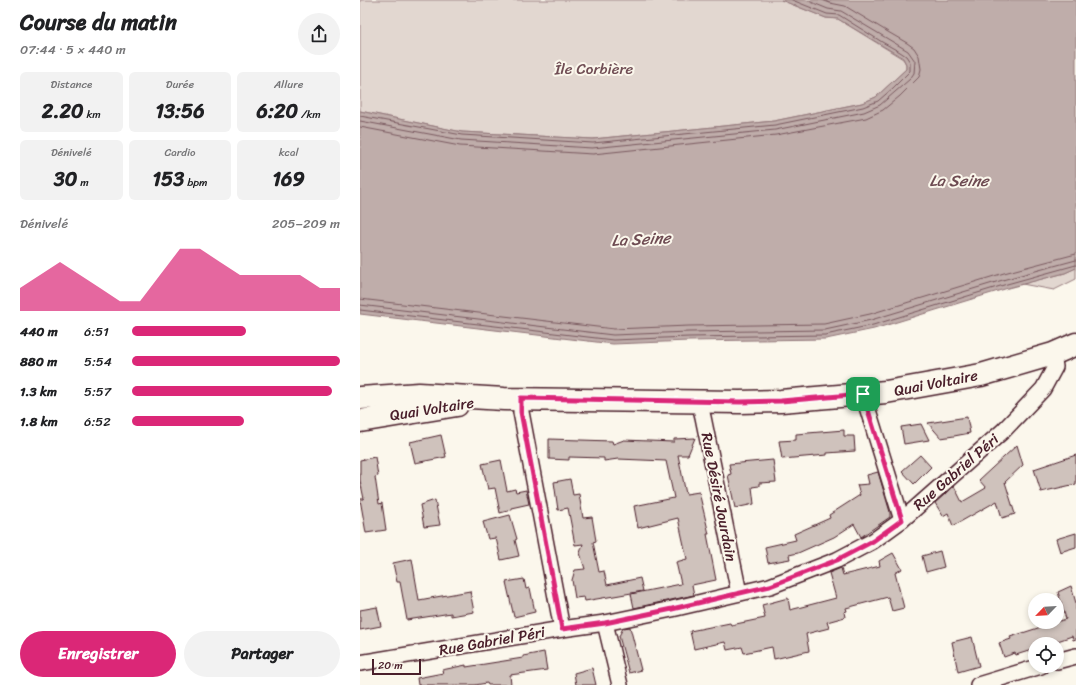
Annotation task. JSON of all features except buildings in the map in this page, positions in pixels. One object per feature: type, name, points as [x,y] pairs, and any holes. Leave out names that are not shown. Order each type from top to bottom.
[{"type":"main road","name":"Quai Voltaire","points":[[360,398],[419,394],[512,398],[781,401],[886,392],[982,375],[1053,354],[1076,344]]},
{"type":"main road","name":"Quai Voltaire","points":[[360,421],[512,398]]},
{"type":"street","name":"Rue Gabriel Péri","points":[[360,663],[605,623],[672,609],[770,586],[837,560],[873,541],[902,520],[1004,430],[1043,389],[1055,367],[1053,354]]},
{"type":"street","points":[[863,394],[902,520]]},
{"type":"street","points":[[512,398],[521,412],[562,629]]},
{"type":"street","name":"Rue Désiré Jourdain","points":[[699,401],[739,593]]},
{"type":"street","points":[[605,623],[620,685]]},
{"type":"street","points":[[1064,659],[1076,656]]},
{"type":"street","points":[[978,685],[1028,670]]},
{"type":"green space","name":"Île Corbière","points":[[360,0],[781,0],[826,18],[838,19],[903,59],[906,64],[906,69],[876,97],[862,103],[774,121],[593,139],[462,132],[360,111]]},
{"type":"green space","points":[[1076,268],[1076,279],[1054,290],[1022,284],[1065,273]]},
{"type":"water","name":"La Seine","points":[[781,0],[1076,0],[1076,268],[1065,273],[1008,288],[874,329],[826,339],[689,341],[613,344],[360,314],[360,111],[462,132],[593,139],[774,121],[862,103],[876,97],[906,69],[906,64],[903,58],[838,19],[826,18]]},
{"type":"route","points":[[863,394],[902,520],[873,541],[837,560],[770,586],[605,623],[562,629],[521,412],[521,398],[740,402],[781,401],[863,394]]}]
